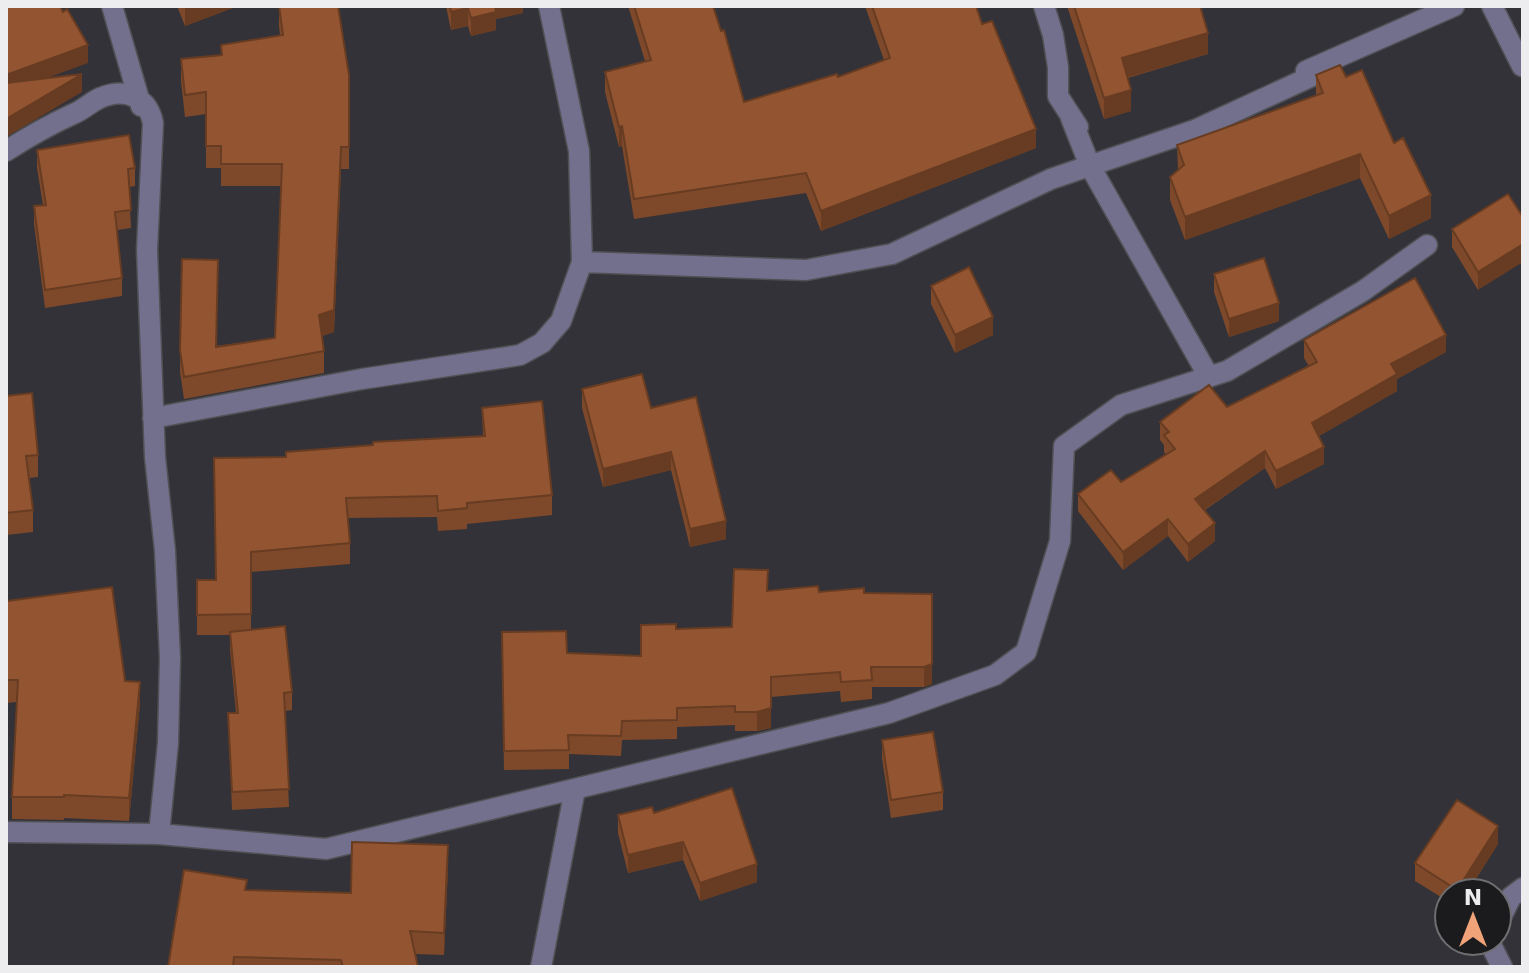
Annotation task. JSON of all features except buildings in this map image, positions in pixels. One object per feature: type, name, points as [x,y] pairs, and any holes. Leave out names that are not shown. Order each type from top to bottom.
[{"type":"street","points":[[112,6],[147,124]]},
{"type":"street","points":[[153,418],[362,379],[520,355],[542,343],[561,321],[582,262],[579,151],[549,6]]},
{"type":"street","points":[[1044,6],[1058,67],[1058,96],[1093,147],[1095,165],[1209,377]]},
{"type":"street","points":[[1095,165],[1454,6]]},
{"type":"street","points":[[1492,6],[1522,66]]},
{"type":"street","points":[[582,262],[806,270],[892,254],[962,220],[1002,205],[1051,179],[1195,130],[1321,72]]},
{"type":"street","points":[[6,151],[102,97],[122,93],[134,95],[146,103],[151,112],[147,250],[153,418],[170,658],[168,743],[159,834]]},
{"type":"street","points":[[6,832],[159,834],[326,849],[889,713],[995,675],[1026,652],[1060,541],[1064,446],[1121,405],[1227,371],[1363,291],[1427,245]]},
{"type":"street","points":[[541,967],[575,789]]}]
